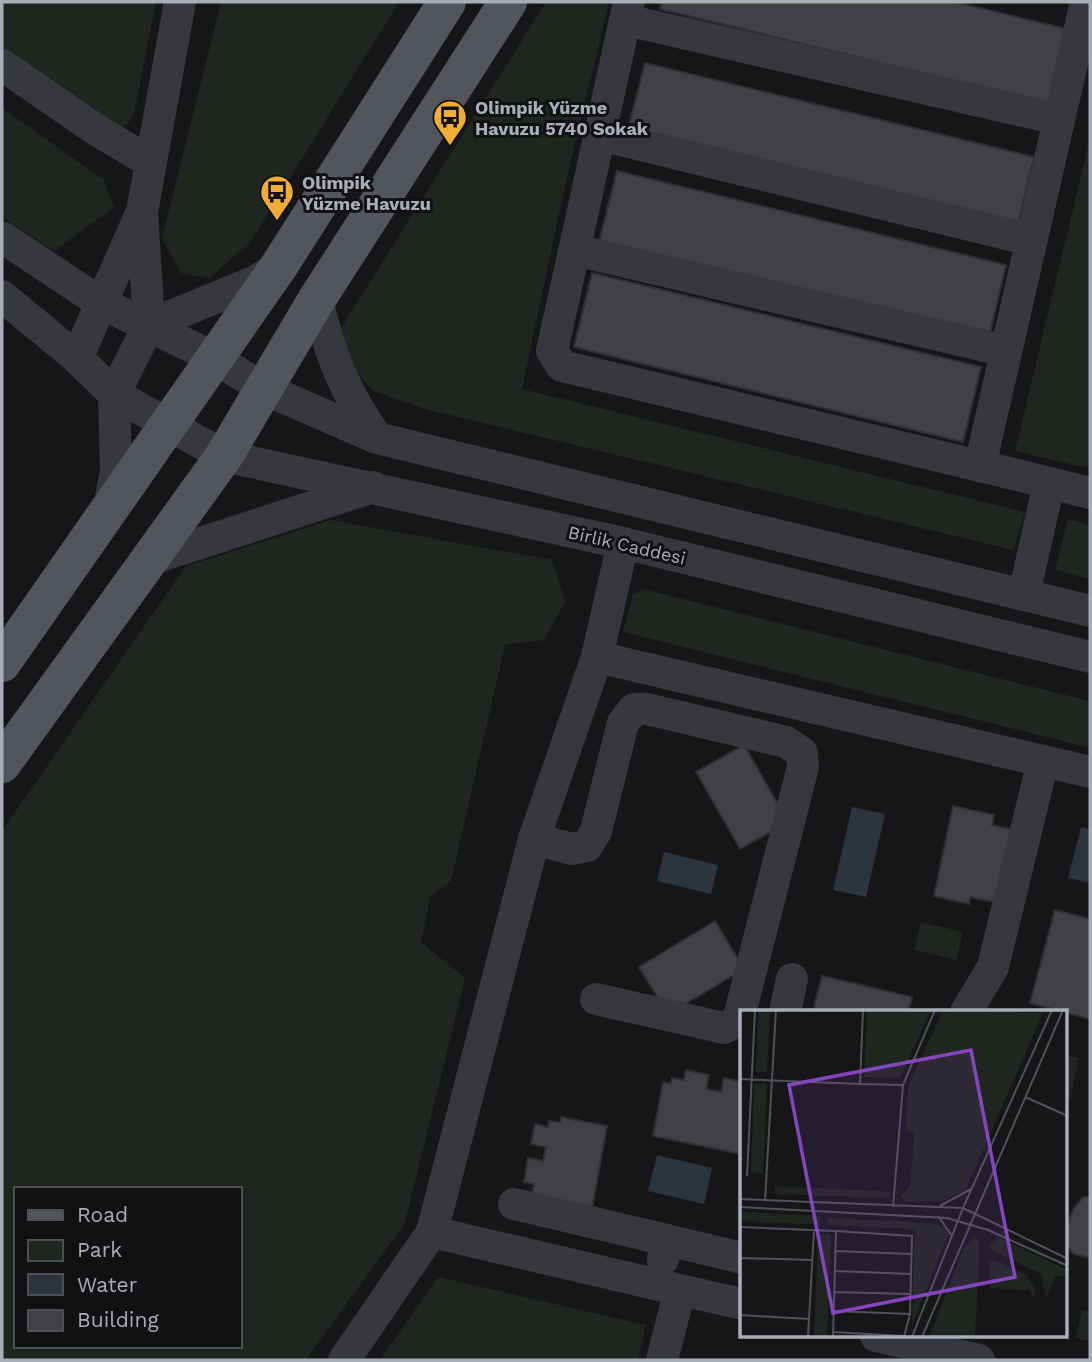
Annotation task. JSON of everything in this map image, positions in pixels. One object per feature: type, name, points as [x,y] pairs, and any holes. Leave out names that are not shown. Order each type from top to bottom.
[{"type":"main road","points":[[2,663],[279,266],[447,2]]},
{"type":"main road","points":[[2,764],[224,456],[317,299],[508,2]]},
{"type":"street","points":[[106,516],[116,471],[114,394],[149,325],[142,212],[180,2]]},
{"type":"street","points":[[980,466],[1058,119],[1078,4]]},
{"type":"street","points":[[1058,119],[628,11],[552,351],[562,366],[1090,493]]},
{"type":"street","points":[[2,65],[95,130],[150,162]]},
{"type":"street","points":[[600,135],[1031,240]]},
{"type":"street","points":[[77,358],[142,212]]},
{"type":"street","points":[[2,237],[101,303],[213,358],[264,389],[377,438],[1090,611]]},
{"type":"street","points":[[575,250],[1006,351]]},
{"type":"street","points":[[149,325],[256,281],[279,266]]},
{"type":"street","points":[[2,296],[77,358],[114,394]]},
{"type":"street","points":[[317,299],[326,340],[350,399],[377,438]]},
{"type":"street","name":"Birlik Caddesi","points":[[114,394],[224,456],[623,543],[1090,657]]},
{"type":"street","points":[[1024,594],[1049,484]]},
{"type":"street","points":[[148,560],[374,487]]},
{"type":"street","points":[[344,1360],[432,1231],[534,839],[597,657],[623,543]]},
{"type":"street","points":[[597,657],[1090,772]]},
{"type":"street","points":[[534,839],[572,849],[587,846],[596,831],[623,723],[634,709],[647,709],[786,742],[802,753],[803,766],[741,1010]]},
{"type":"street","points":[[968,1010],[993,967],[1044,761]]},
{"type":"street","points":[[785,1010],[792,979]]},
{"type":"street","points":[[596,999],[724,1028],[738,1021],[740,1013]]},
{"type":"street","points":[[513,1204],[740,1258]]},
{"type":"street","points":[[432,1231],[740,1304]]},
{"type":"street","points":[[662,1360],[669,1287],[667,1240]]},
{"type":"street","points":[[882,1338],[936,1355],[979,1360]]},
{"type":"green space","points":[[2,2],[156,2],[134,113],[127,125],[115,129],[2,53]]},
{"type":"green space","points":[[221,2],[399,2],[251,241],[210,278],[181,273],[162,238]]},
{"type":"green space","points":[[546,2],[609,2],[564,190],[522,389],[1025,512],[1013,550],[425,409],[373,391],[348,362],[341,328]]},
{"type":"green space","points":[[2,108],[104,180],[114,207],[54,251],[2,217]]},
{"type":"green space","points":[[1090,138],[1090,456],[1087,468],[1015,451]]},
{"type":"green space","points":[[1068,519],[1090,525],[1090,579],[1055,570]]},
{"type":"green space","points":[[331,520],[552,560],[565,602],[544,640],[505,645],[451,881],[430,897],[421,942],[465,978],[405,1223],[306,1360],[2,1360],[2,831],[186,566]]},
{"type":"green space","points":[[643,589],[1090,701],[1090,748],[623,632],[633,595]]},
{"type":"green space","points":[[921,922],[963,932],[956,960],[914,950]]},
{"type":"green space","points":[[1068,1055],[1079,1058],[1068,1100]]},
{"type":"green space","points":[[438,1277],[646,1325],[638,1360],[380,1360]]},
{"type":"green space","points":[[1082,1310],[1090,1312],[1090,1341],[1076,1338]]},
{"type":"water","points":[[852,807],[885,814],[866,897],[833,890]]},
{"type":"water","points":[[1081,827],[1090,829],[1090,883],[1068,878]]},
{"type":"water","points":[[664,852],[718,865],[711,894],[657,881]]},
{"type":"water","points":[[657,1155],[712,1168],[704,1204],[648,1191]]},
{"type":"building","points":[[662,2],[955,2],[1067,29],[1049,104],[660,9]]},
{"type":"building","points":[[645,63],[1034,157],[1016,232],[626,137]]},
{"type":"building","points":[[617,171],[1006,265],[988,341],[598,246]]},
{"type":"building","points":[[592,273],[981,367],[963,442],[574,347]]},
{"type":"building","points":[[744,745],[788,822],[740,849],[696,772]]},
{"type":"building","points":[[953,806],[994,815],[992,825],[1020,831],[1004,904],[970,897],[969,904],[934,896]]},
{"type":"building","points":[[1055,910],[1090,919],[1090,1019],[1068,1013],[1068,1010],[1056,1010],[1030,1003]]},
{"type":"building","points":[[715,921],[744,969],[668,1014],[639,967]]},
{"type":"building","points":[[822,976],[912,997],[909,1010],[813,1010]]},
{"type":"building","points":[[686,1070],[709,1075],[706,1089],[721,1092],[724,1078],[740,1082],[740,1154],[653,1136],[663,1082],[671,1084],[672,1078],[684,1080]]},
{"type":"building","points":[[561,1117],[607,1126],[591,1214],[532,1195],[534,1184],[524,1182],[528,1158],[543,1161],[546,1147],[531,1144],[535,1124],[548,1127],[549,1121],[560,1123]]},
{"type":"building","points":[[1083,1197],[1090,1197],[1090,1258],[1074,1254],[1068,1248],[1068,1224],[1073,1210]]},
{"type":"place","name":"Olimpik Yüzme Havuzu 5740 Sokak","points":[[450,147]]},
{"type":"place","name":"Olimpik Yüzme Havuzu","points":[[277,222]]}]
